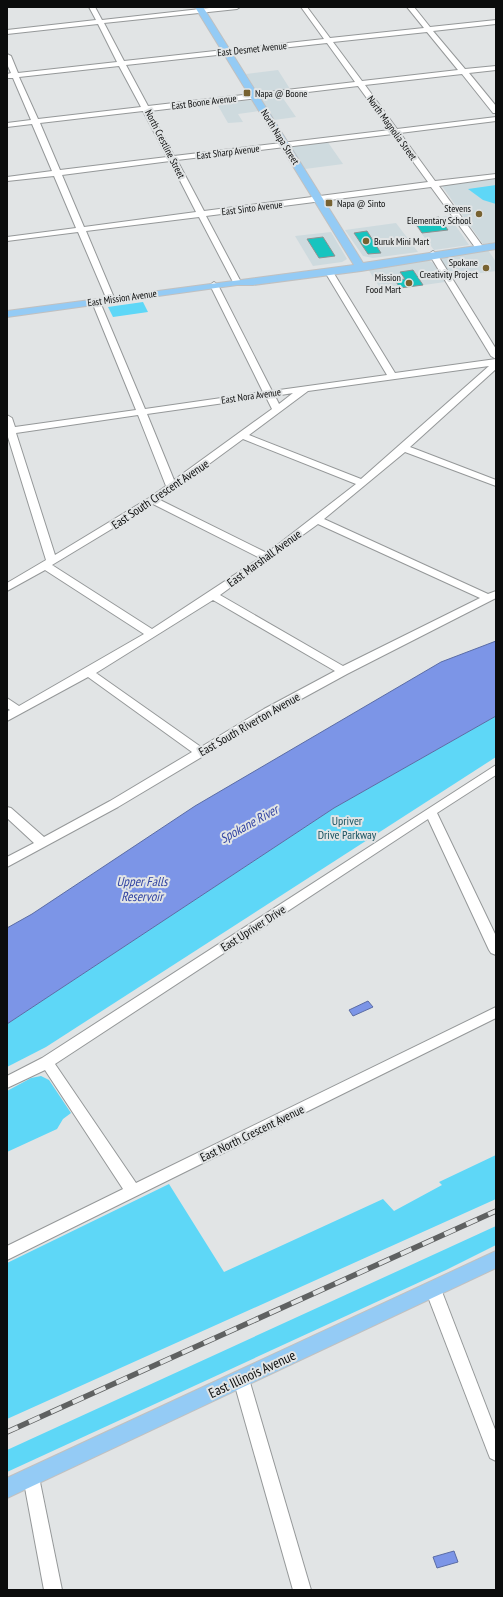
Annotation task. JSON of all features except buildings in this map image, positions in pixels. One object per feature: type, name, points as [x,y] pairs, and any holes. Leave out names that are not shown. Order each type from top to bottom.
[{"type":"main road","name":"North Napa Street","points":[[200,9],[359,265]]},
{"type":"main road","name":"East Mission Avenue","points":[[237,282],[251,278],[429,257],[433,254],[496,246]]},
{"type":"main road","name":"East Mission Avenue","points":[[7,314],[237,282],[253,282],[329,272],[359,265]]},
{"type":"main road","name":"East Illinois Avenue","points":[[7,1488],[496,1259]]},
{"type":"street","name":"North Crestline Street","points":[[92,7],[237,282]]},
{"type":"street","points":[[7,32],[200,9],[237,7]]},
{"type":"street","name":"North Magnolia Street","points":[[304,7],[480,248]]},
{"type":"street","points":[[410,7],[496,111]]},
{"type":"street","name":"East Desmet Avenue","points":[[11,76],[496,22]]},
{"type":"street","points":[[7,56],[11,76],[57,173],[111,300]]},
{"type":"street","name":"East Boone Avenue","points":[[7,125],[496,68]]},
{"type":"street","name":"East Sharp Avenue","points":[[7,179],[496,119]]},
{"type":"street","name":"East Sinto Avenue","points":[[7,239],[496,176]]},
{"type":"street","points":[[433,254],[496,356]]},
{"type":"street","points":[[329,272],[392,376]]},
{"type":"street","points":[[214,285],[277,410]]},
{"type":"street","points":[[96,302],[172,487]]},
{"type":"street","name":"East Nora Avenue","points":[[9,431],[268,393],[496,363]]},
{"type":"street","name":"East Marshall Avenue","points":[[7,717],[89,673],[213,595],[266,558],[317,520],[404,448],[496,363]]},
{"type":"street","name":"East South Crescent Avenue","points":[[7,588],[153,500],[244,436],[306,388]]},
{"type":"street","points":[[7,418],[9,431],[49,564],[152,634]]},
{"type":"street","points":[[244,436],[362,483]]},
{"type":"street","points":[[404,448],[496,483]]},
{"type":"street","points":[[153,500],[266,558]]},
{"type":"street","points":[[317,520],[493,596]]},
{"type":"street","points":[[213,595],[343,671]]},
{"type":"street","name":"East South Riverton Avenue","points":[[7,863],[114,804],[268,712],[343,671],[493,596]]},
{"type":"street","points":[[89,673],[200,752]]},
{"type":"street","points":[[7,702],[19,711]]},
{"type":"street","name":"East Upriver Drive","points":[[7,1082],[47,1062],[496,769]]},
{"type":"street","points":[[7,811],[43,844]]},
{"type":"street","points":[[431,812],[496,950]]},
{"type":"street","name":"East North Crescent Avenue","points":[[7,1254],[496,1012]]},
{"type":"street","points":[[47,1062],[133,1192]]},
{"type":"street","points":[[433,1289],[496,1453]]},
{"type":"street","points":[[241,1379],[302,1590]]},
{"type":"street","points":[[31,1477],[53,1590]]},
{"type":"shaded area","points":[[278,70],[290,89],[278,91],[296,117],[274,120],[246,74]]},
{"type":"shaded area","points":[[252,100],[259,111],[238,114],[243,122],[228,123],[217,104]]},
{"type":"shaded area","points":[[327,141],[343,164],[305,169],[290,146]]},
{"type":"shaded area","name":"Stevens Elementary School","points":[[496,179],[496,242],[483,244],[442,186]]},
{"type":"shaded area","points":[[449,216],[469,245],[434,250],[412,221]]},
{"type":"shaded area","points":[[396,223],[418,252],[373,258],[363,256],[345,230]]},
{"type":"shaded area","points":[[331,232],[347,259],[342,262],[313,266],[295,236]]},
{"type":"shaded area","points":[[488,250],[496,262],[496,271],[452,277],[441,261],[446,257]]},
{"type":"shaded area","points":[[428,260],[433,263],[445,282],[382,291],[368,269]]},
{"type":"green space","points":[[496,185],[496,204],[483,200],[468,189]]},
{"type":"green space","points":[[143,302],[148,312],[113,317],[108,307]]},
{"type":"green space","name":"Upriver Drive Parkway","points":[[496,716],[496,757],[46,1047],[7,1067],[7,1024],[334,808]]},
{"type":"green space","points":[[41,1076],[49,1080],[71,1113],[63,1119],[57,1129],[7,1152],[7,1091],[31,1078]]},
{"type":"green space","points":[[496,1155],[496,1199],[7,1419],[7,1263],[169,1184],[224,1272],[383,1199],[394,1211],[442,1185],[439,1182]]},
{"type":"green space","points":[[496,1226],[496,1245],[446,1270],[7,1472],[7,1450]]},
{"type":"water","name":"Upper Falls Reservoir","points":[[496,641],[496,716],[334,808],[7,1024],[7,928],[32,914],[195,806],[441,662]]},
{"type":"water","points":[[368,1001],[373,1007],[353,1016],[349,1010]]},
{"type":"water","points":[[454,1551],[458,1562],[437,1568],[433,1557]]},
{"type":"railway","points":[[7,1432],[496,1211]]},
{"type":"place","name":"Napa @ Boone","points":[[247,93]]},
{"type":"place","name":"Napa @ Sinto","points":[[329,203]]},
{"type":"place","name":"Stevens Elementary School","points":[[479,214]]},
{"type":"place","name":"Buruk Mini Mart","points":[[366,241]]},
{"type":"place","name":"Spokane Creativity Project","points":[[486,268]]},
{"type":"place","name":"Mission Food Mart","points":[[409,283]]},
{"type":"water label","name":"Spokane River","points":[[249,824]]}]
